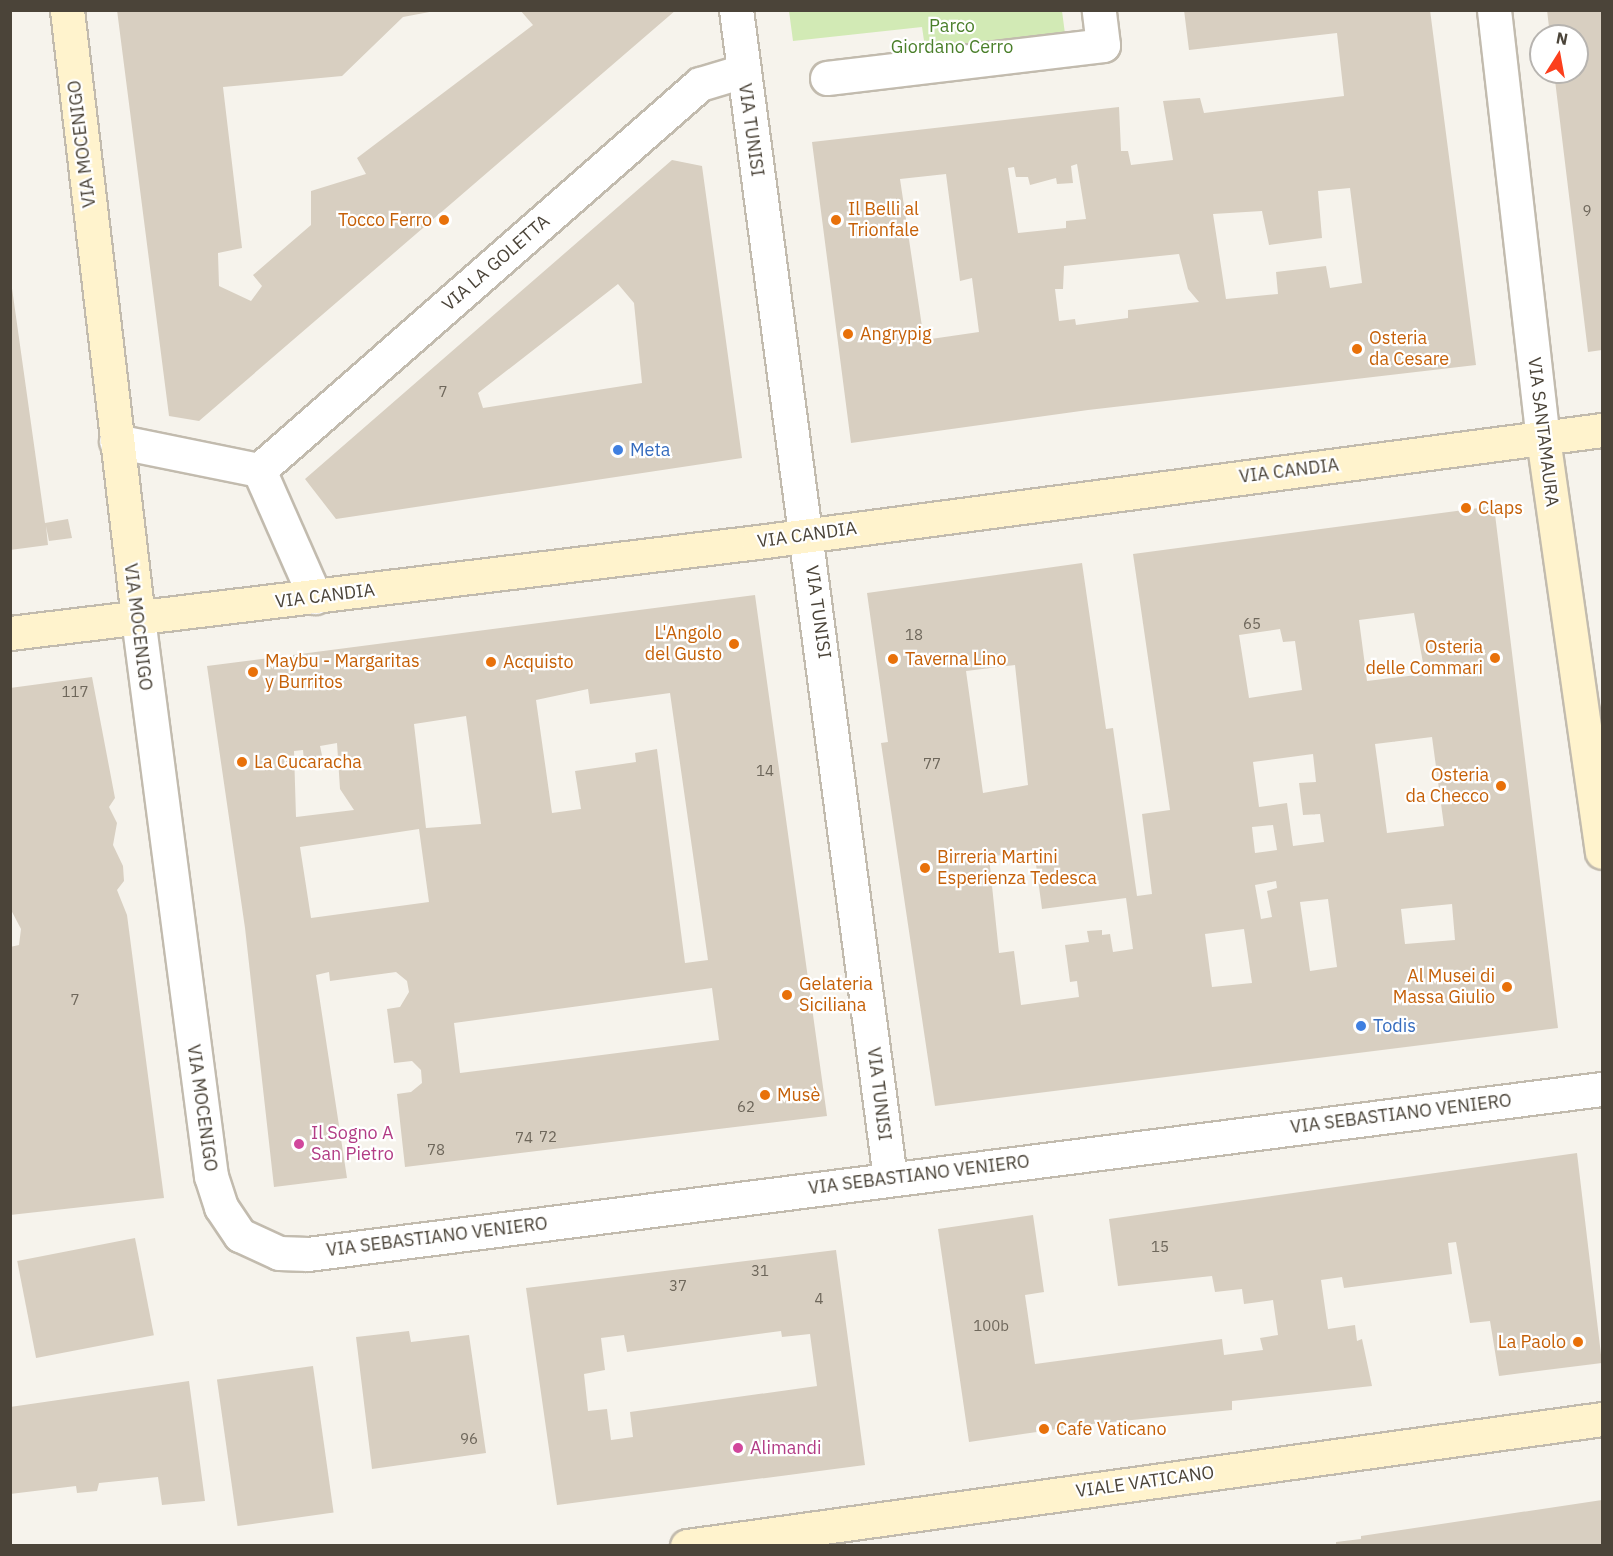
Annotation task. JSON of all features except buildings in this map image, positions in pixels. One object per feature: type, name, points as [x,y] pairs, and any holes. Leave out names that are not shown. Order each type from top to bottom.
[{"type":"street","name":"VIA MOCENIGO","points":[[67,10],[116,441],[210,1176],[221,1207],[240,1234]]},
{"type":"street","name":"VIA TUNISI","points":[[736,10],[807,534],[890,1178]]},
{"type":"street","points":[[827,78],[1102,45],[1099,10]]},
{"type":"street","name":"VIA SANTAMAURA","points":[[1494,10],[1542,438],[1602,852]]},
{"type":"street","name":"VIA LA GOLETTA","points":[[259,470],[700,84],[743,71]]},
{"type":"street","name":"VIA CANDIA","points":[[10,633],[315,597],[1602,430]]},
{"type":"street","points":[[116,441],[259,470],[315,597]]},
{"type":"street","name":"VIA SEBASTIANO VENIERO","points":[[240,1234],[279,1253],[308,1254],[1602,1089]]},
{"type":"street","name":"VIALE VATICANO","points":[[687,1545],[1602,1419]]},
{"type":"green space","name":"Parco Giordano Cerro","points":[[789,11],[1062,11],[1067,49],[928,68],[922,27],[793,41]]},
{"type":"place","name":"Tocco Ferro","points":[[444,220]]},
{"type":"place","name":"Il Belli al Trionfale","points":[[836,220]]},
{"type":"place","name":"Angrypig","points":[[848,334]]},
{"type":"place","name":"Osteria da Cesare","points":[[1357,349]]},
{"type":"place","name":"Meta","points":[[618,450]]},
{"type":"place","name":"Claps","points":[[1466,508]]},
{"type":"place","name":"L'Angolo del Gusto","points":[[734,644]]},
{"type":"place","name":"Osteria delle Commari","points":[[1495,658]]},
{"type":"place","name":"Taverna Lino","points":[[893,659]]},
{"type":"place","name":"Acquisto","points":[[491,662]]},
{"type":"place","name":"Maybu - Margaritas y Burritos","points":[[253,672]]},
{"type":"place","name":"La Cucaracha","points":[[242,762]]},
{"type":"place","name":"Osteria da Checco","points":[[1501,786]]},
{"type":"place","name":"Birreria Martini Esperienza Tedesca","points":[[925,868]]},
{"type":"place","name":"Al Musei di Massa Giulio","points":[[1507,987]]},
{"type":"place","name":"Gelateria Siciliana","points":[[787,995]]},
{"type":"place","name":"Todis","points":[[1361,1026]]},
{"type":"place","name":"Musè","points":[[765,1095]]},
{"type":"place","name":"Il Sogno A San Pietro","points":[[299,1144]]},
{"type":"place","name":"La Paolo","points":[[1578,1342]]},
{"type":"place","name":"Cafe Vaticano","points":[[1044,1429]]},
{"type":"place","name":"Alimandi","points":[[738,1448]]}]
